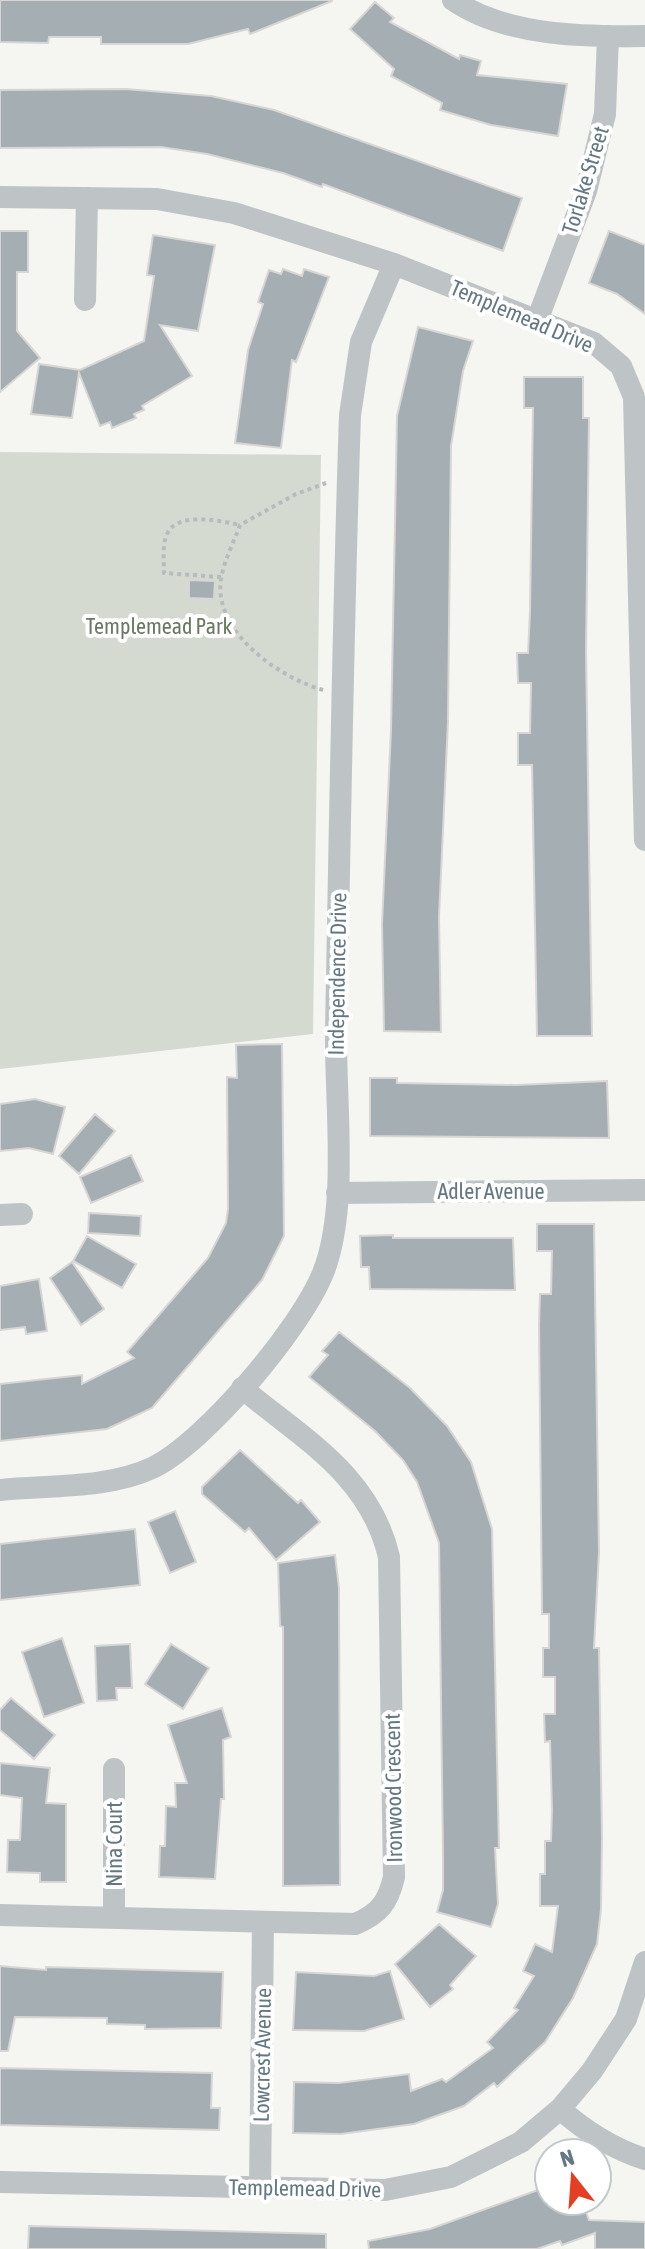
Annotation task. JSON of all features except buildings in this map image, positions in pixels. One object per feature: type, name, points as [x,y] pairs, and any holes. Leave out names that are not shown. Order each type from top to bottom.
[{"type":"street","points":[[453,0],[510,25],[608,36],[645,36]]},
{"type":"street","name":"Torlake Street","points":[[538,318],[586,191],[605,114],[608,36]]},
{"type":"street","name":"Templemead Drive","points":[[0,197],[157,199],[234,213],[394,264],[538,318],[594,343],[621,366],[634,397],[645,840]]},
{"type":"street","points":[[85,300],[87,198]]},
{"type":"street","name":"Independence Drive","points":[[0,1490],[114,1479],[151,1468],[191,1443],[242,1388],[312,1298],[333,1242],[337,1193],[348,480],[357,361],[394,264]]},
{"type":"street","name":"Adler Avenue","points":[[337,1193],[645,1190]]},
{"type":"street","name":"Ironwood Crescent","points":[[0,1915],[355,1924],[375,1916],[391,1893],[394,1877],[389,1557],[376,1514],[353,1480],[242,1388]]},
{"type":"street","name":"Nina Court","points":[[114,1769],[114,1918]]},
{"type":"street","name":"Lowcrest Avenue","points":[[260,2188],[263,1922]]},
{"type":"street","name":"Templemead Drive","points":[[0,2182],[385,2190],[451,2177],[521,2142],[560,2109],[592,2071],[626,2019],[645,1962]]},
{"type":"street","points":[[560,2109],[579,2126],[626,2153],[645,2159]]},
{"type":"path","points":[[343,694],[301,684],[254,649],[235,627],[221,599],[221,577],[240,525],[296,494],[348,480]]},
{"type":"path","points":[[221,577],[164,573],[168,531],[174,523],[184,520],[220,520],[240,525]]},
{"type":"green space","name":"Templemead Park","points":[[0,452],[321,455],[313,1034],[0,1069]]}]
